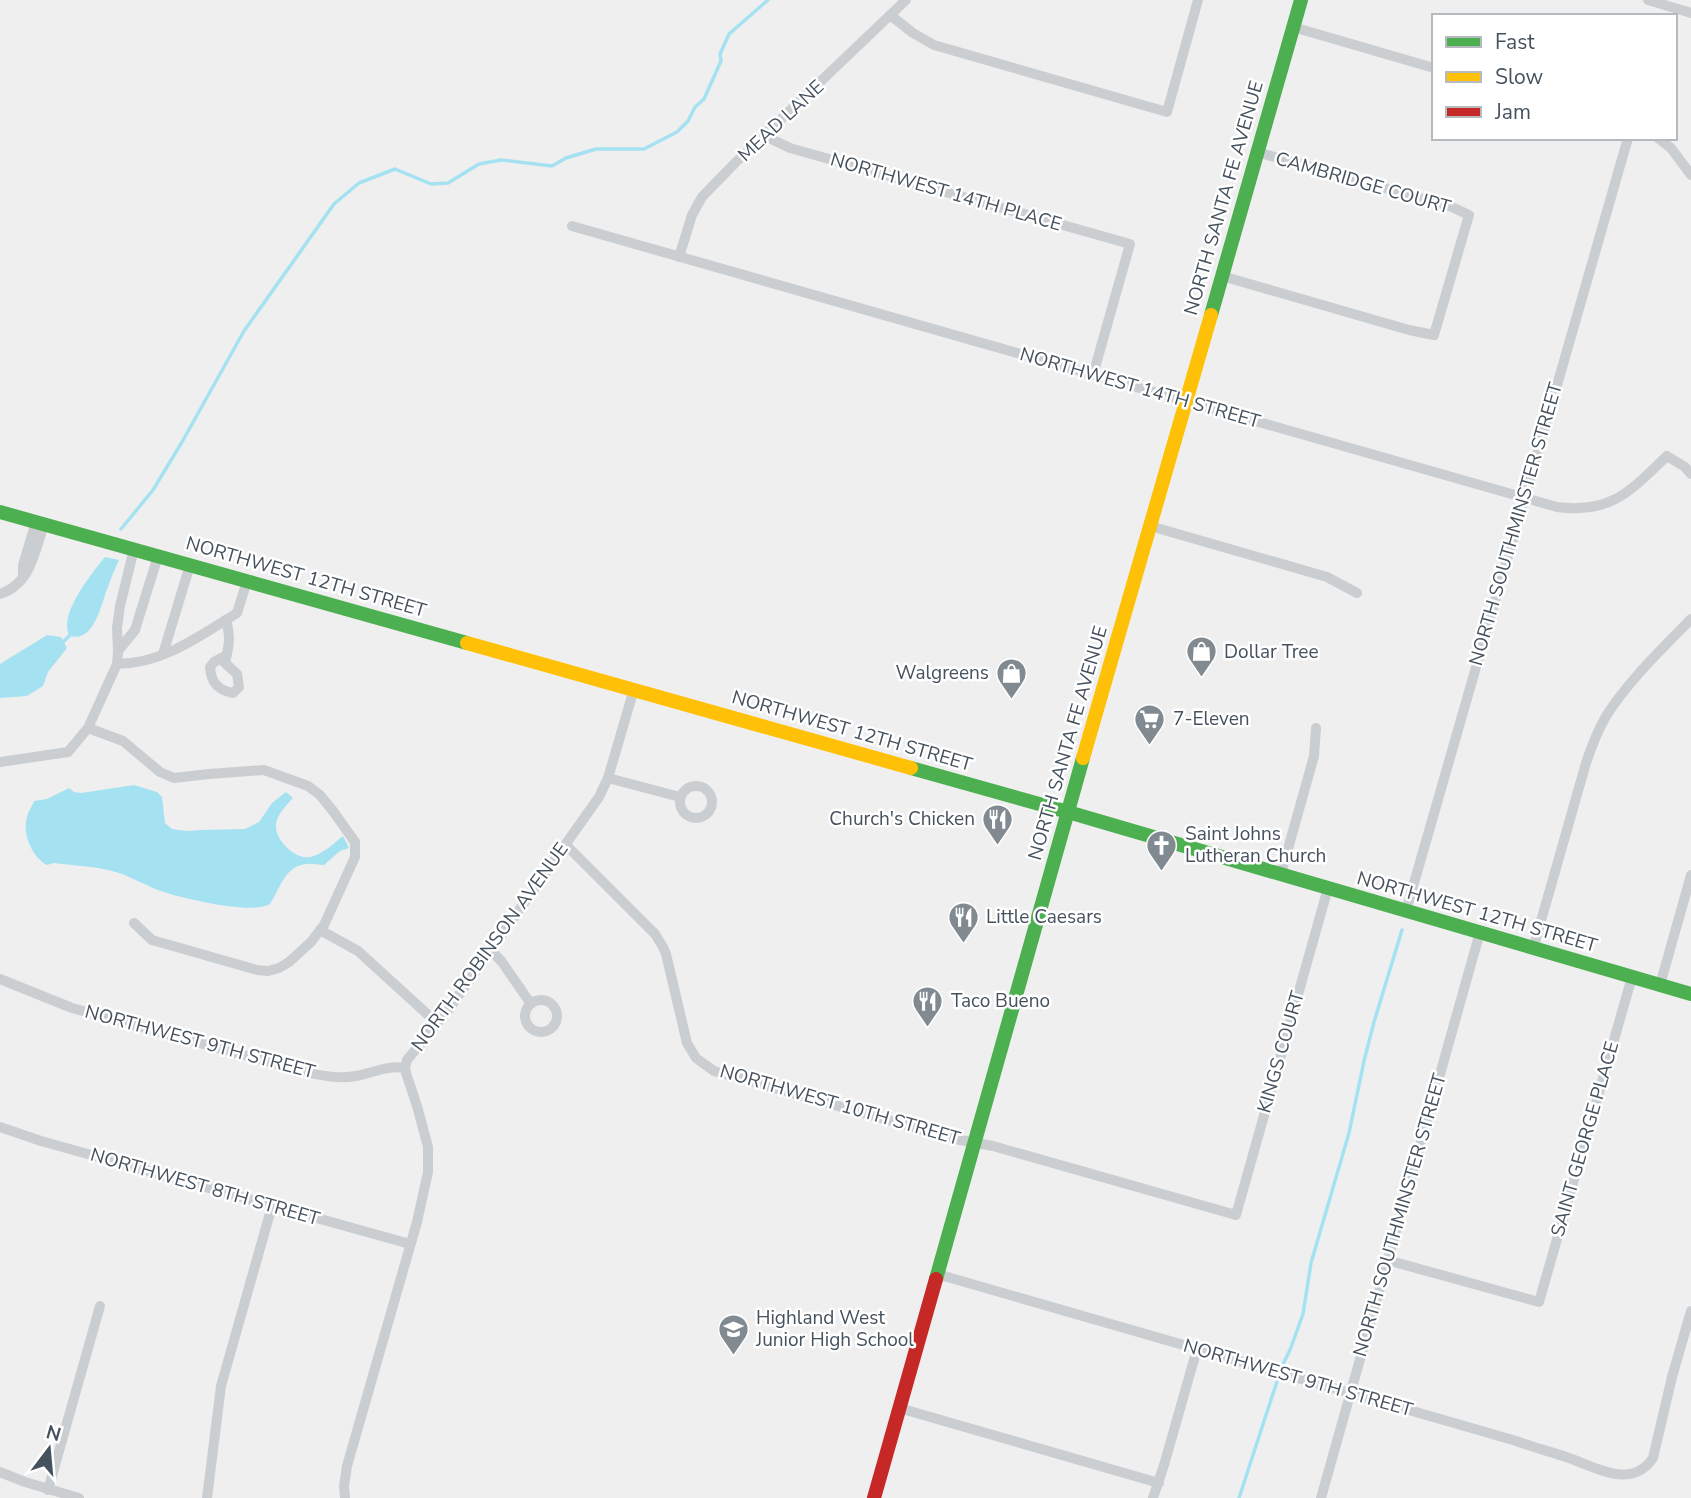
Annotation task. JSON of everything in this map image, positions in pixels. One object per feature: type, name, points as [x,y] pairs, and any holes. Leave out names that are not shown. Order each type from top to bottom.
[{"type":"main road","name":"NORTH SANTA FE AVENUE","points":[[874,1498],[1301,0]]},
{"type":"main road","name":"NORTHWEST 12TH STREET","points":[[0,512],[1068,812],[1691,994]]},
{"type":"street","name":"MEAD LANE","points":[[680,257],[697,204],[735,163],[906,0]]},
{"type":"street","points":[[890,15],[934,45],[1167,112],[1198,0]]},
{"type":"street","points":[[1648,0],[1691,13]]},
{"type":"street","points":[[1293,27],[1432,67]]},
{"type":"street","name":"NORTHWEST 14TH PLACE","points":[[765,136],[790,148],[1130,244],[1093,375]]},
{"type":"street","name":"NORTH SOUTHMINSTER STREET","points":[[1406,911],[1627,140]]},
{"type":"street","points":[[1661,140],[1671,148],[1691,175]]},
{"type":"street","name":"CAMBRIDGE COURT","points":[[1222,276],[1434,335],[1469,215],[1452,207],[1257,152]]},
{"type":"street","name":"NORTHWEST 14TH STREET","points":[[572,226],[1557,507],[1569,509],[1611,502],[1630,491],[1667,456],[1691,474]]},
{"type":"street","points":[[0,594],[10,590],[23,577],[23,565],[30,557],[40,523]]},
{"type":"street","points":[[1150,526],[1327,577],[1357,593]]},
{"type":"street","points":[[0,762],[68,752],[88,729],[117,664],[120,606],[134,549]]},
{"type":"street","points":[[118,651],[135,630],[158,556]]},
{"type":"street","points":[[163,654],[190,565]]},
{"type":"street","points":[[117,664],[134,664],[176,650],[237,613],[247,581]]},
{"type":"street","points":[[1533,948],[1596,735],[1616,702],[1691,619]]},
{"type":"street","points":[[226,620],[230,638],[227,655]]},
{"type":"street","name":"NORTH ROBINSON AVENUE","points":[[345,1498],[347,1466],[425,1191],[428,1147],[405,1068],[411,1055],[491,950],[599,797],[608,778],[634,689]]},
{"type":"street","points":[[1282,874],[1314,756],[1316,728]]},
{"type":"street","points":[[88,729],[123,741],[160,772],[174,778],[264,770],[308,786],[320,795],[355,842],[355,857],[320,930],[311,942],[279,968],[257,970],[152,940],[134,923]]},
{"type":"street","points":[[608,778],[680,797]]},
{"type":"street","name":"NORTHWEST 10TH STREET","points":[[566,845],[660,940],[666,954],[687,1043],[696,1058],[714,1071],[1236,1215]]},
{"type":"street","points":[[1660,985],[1691,876]]},
{"type":"street","name":"KINGS COURT","points":[[1236,1215],[1328,888]]},
{"type":"street","points":[[320,930],[358,951],[437,1023]]},
{"type":"street","name":"NORTH SOUTHMINSTER STREET","points":[[1321,1498],[1480,932]]},
{"type":"street","points":[[491,950],[531,1004]]},
{"type":"street","name":"SAINT GEORGE PLACE","points":[[1387,1260],[1539,1302],[1632,977]]},
{"type":"street","name":"NORTHWEST 9TH STREET","points":[[0,979],[72,1008],[327,1077],[354,1076],[394,1066],[405,1068]]},
{"type":"street","name":"NORTHWEST 8TH STREET","points":[[0,1127],[410,1244]]},
{"type":"street","points":[[207,1498],[221,1387],[272,1206]]},
{"type":"street","name":"NORTHWEST 9TH STREET","points":[[937,1274],[1513,1440],[1612,1474],[1622,1475],[1640,1471],[1648,1466],[1653,1458],[1669,1387],[1691,1311]]},
{"type":"street","points":[[48,1490],[100,1306]]},
{"type":"street","points":[[1153,1498],[1197,1349]]},
{"type":"street","points":[[899,1408],[1158,1483]]},
{"type":"street","points":[[0,1472],[79,1498]]},
{"type":"water","points":[[105,557],[119,560],[96,620],[86,634],[79,637],[70,636],[67,628],[72,606]]},
{"type":"water","points":[[47,635],[61,637],[67,648],[48,672],[43,686],[27,696],[0,698],[0,664]]},
{"type":"water","points":[[134,785],[157,792],[162,797],[165,823],[172,829],[186,831],[245,829],[259,822],[272,803],[286,792],[293,798],[280,814],[276,826],[279,837],[287,848],[304,857],[310,857],[343,836],[349,848],[340,851],[324,865],[300,865],[293,869],[270,904],[249,908],[218,905],[174,895],[103,869],[54,863],[47,865],[37,857],[26,831],[28,815],[34,801],[47,799],[69,788],[81,793]]},
{"type":"waterway","points":[[121,529],[153,490],[244,331],[334,204],[359,183],[395,169],[431,184],[448,183],[479,164],[501,160],[552,166],[566,158],[596,149],[644,149],[677,132],[688,121],[695,107],[704,99],[721,61],[720,54],[729,34],[768,0]]},
{"type":"waterway","points":[[61,644],[72,633]]},
{"type":"waterway","points":[[1239,1498],[1282,1366],[1303,1314],[1311,1263],[1349,1133],[1374,1022],[1402,930]]},
{"type":"traffic: fast","points":[[1211,315],[1301,0]]},
{"type":"traffic: fast","points":[[0,512],[467,643]]},
{"type":"traffic: fast","points":[[936,1279],[1083,758]]},
{"type":"traffic: fast","points":[[911,768],[1691,994]]},
{"type":"traffic: slow","points":[[1083,758],[1211,315]]},
{"type":"traffic: slow","points":[[467,643],[911,768]]},
{"type":"traffic: jam","points":[[874,1498],[936,1279]]},
{"type":"place","name":"Dollar Tree","points":[[1201,679]]},
{"type":"place","name":"Walgreens","points":[[1012,700]]},
{"type":"place","name":"7-Eleven","points":[[1150,746]]},
{"type":"place","name":"Church's Chicken","points":[[998,846]]},
{"type":"place","name":"Saint Johns Lutheran Church","points":[[1162,872]]},
{"type":"place","name":"Little Caesars","points":[[963,944]]},
{"type":"place","name":"Taco Bueno","points":[[928,1028]]},
{"type":"place","name":"Highland West Junior High School","points":[[733,1356]]}]
